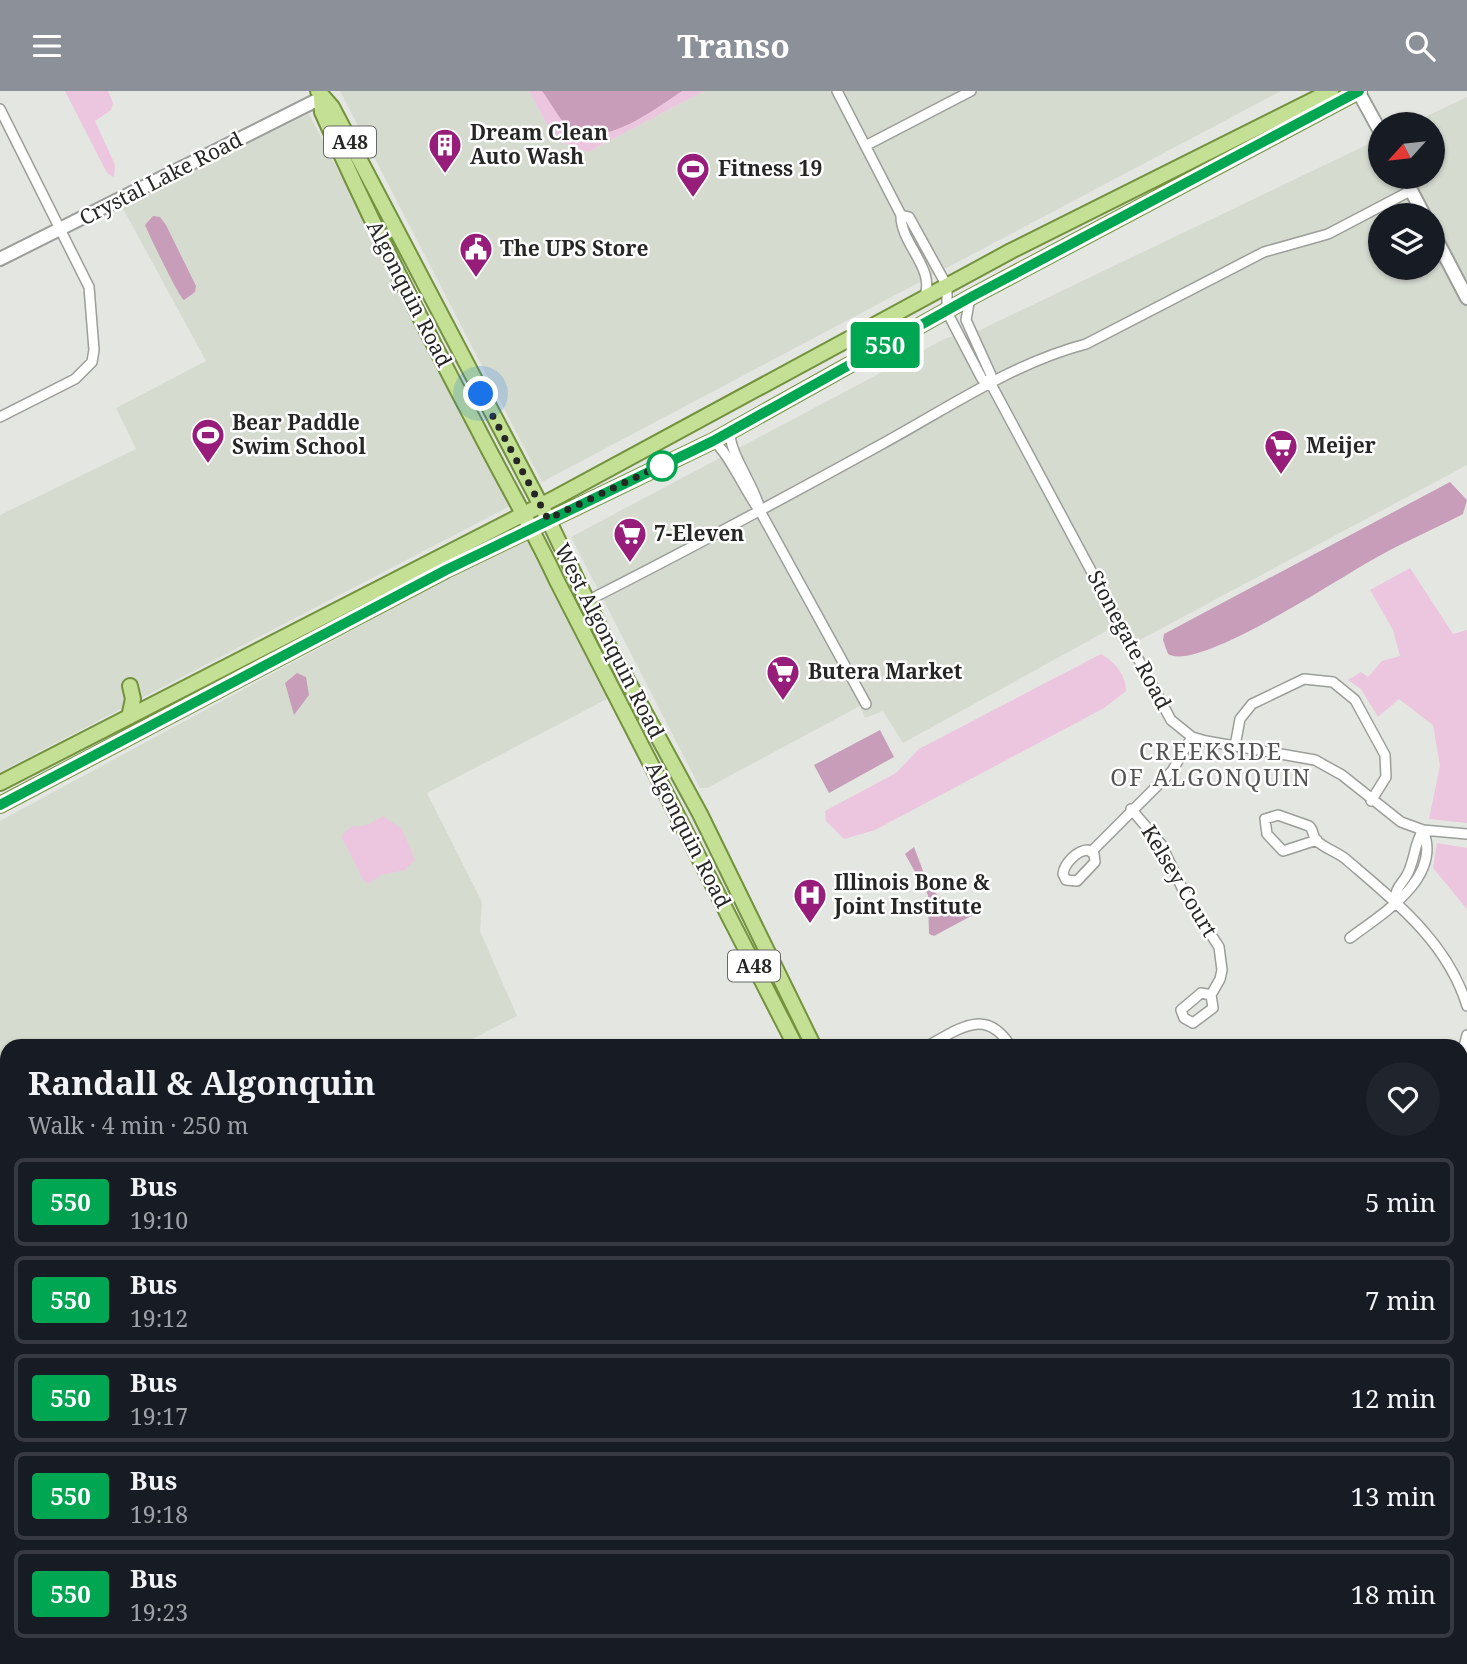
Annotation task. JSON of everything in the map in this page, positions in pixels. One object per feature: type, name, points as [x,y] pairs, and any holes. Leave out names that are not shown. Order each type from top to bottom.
[{"type":"main road","points":[[0,783],[525,514],[1011,251],[1331,91]]},
{"type":"main road","points":[[0,805],[191,702],[548,519],[713,441],[971,297],[1358,91]]},
{"type":"main road","name":"Algonquin Road","points":[[320,94],[321,112],[391,261],[533,527],[557,581],[792,1039]]},
{"type":"main road","name":"West Algonquin Road","points":[[320,94],[332,107],[541,505],[587,601],[699,814],[810,1039]]},
{"type":"main road","points":[[391,261],[400,266],[442,331],[456,346]]},
{"type":"main road","points":[[438,353],[453,357],[494,418]]},
{"type":"main road","points":[[129,717],[133,699],[130,686]]},
{"type":"street","name":"Stonegate Road","points":[[837,91],[901,215],[900,225],[927,278],[923,299]]},
{"type":"street","points":[[867,145],[971,91]]},
{"type":"street","points":[[1358,91],[1370,112]]},
{"type":"street","name":"Crystal Lake Road","points":[[0,259],[320,94]]},
{"type":"street","points":[[0,109],[89,287],[94,350],[92,362],[75,379],[0,417]]},
{"type":"street","points":[[587,601],[760,511],[991,384],[1061,350],[1086,344],[1264,252],[1328,234],[1412,190],[1418,203]]},
{"type":"street","name":"Stonegate Road","points":[[901,215],[909,217],[947,286],[947,312],[982,379],[991,384]]},
{"type":"street","points":[[1445,256],[1467,297]]},
{"type":"street","name":"Stonegate Road","points":[[971,297],[966,320],[991,375],[991,384],[1171,720],[1192,737]]},
{"type":"street","points":[[731,429],[733,448],[758,495],[760,511]]},
{"type":"street","points":[[713,441],[723,449],[741,484],[760,511],[866,704]]},
{"type":"street","points":[[1235,746],[1240,719],[1252,704],[1304,679],[1333,682],[1355,700],[1384,755],[1386,777],[1371,801]]},
{"type":"street","points":[[1091,852],[1131,809],[1172,771],[1192,737],[1315,759],[1342,775],[1391,817],[1423,830],[1467,834]]},
{"type":"street","name":"Kelsey Court","points":[[1131,809],[1161,844],[1185,894],[1219,947],[1220,979],[1211,995]]},
{"type":"street","points":[[1317,840],[1283,851],[1266,834],[1265,819],[1272,814],[1301,822],[1313,829],[1317,840],[1341,854],[1395,901],[1435,945],[1461,987],[1467,1006]]},
{"type":"street","points":[[1350,938],[1395,901],[1403,898],[1419,874],[1428,842],[1423,830]]},
{"type":"street","points":[[940,1039],[960,1028],[985,1024],[996,1027],[1005,1039]]},
{"type":"shaded area","points":[[65,91],[108,91],[113,103],[111,110],[95,121],[115,165],[114,177],[107,173]]},
{"type":"shaded area","points":[[340,91],[529,91],[555,140],[588,152],[704,91],[1281,91],[542,482]]},
{"type":"shaded area","points":[[529,91],[704,91],[588,152],[555,140]]},
{"type":"shaded area","points":[[542,91],[682,91],[627,125],[596,134],[581,133],[568,127]]},
{"type":"shaded area","points":[[1467,97],[1467,465],[1123,649],[1110,629],[903,743],[883,711],[865,718],[860,706],[707,788],[700,788],[571,537],[946,338],[978,331],[1368,144],[1368,189],[1446,189],[1446,112],[1435,112]]},
{"type":"shaded area","points":[[309,114],[512,505],[0,772],[0,515],[136,449],[116,408],[206,361],[120,203]]},
{"type":"shaded area","points":[[153,216],[160,217],[166,225],[196,286],[195,292],[184,300],[145,225]]},
{"type":"shaded area","points":[[1450,482],[1467,500],[1463,514],[1381,555],[1240,636],[1185,656],[1168,654],[1163,640],[1164,634]]},
{"type":"shaded area","points":[[525,537],[609,698],[427,793],[482,902],[480,931],[517,1016],[473,1039],[0,1039],[0,821]]},
{"type":"shaded area","points":[[1410,568],[1453,634],[1467,630],[1467,823],[1429,819],[1440,766],[1433,725],[1399,699],[1378,717],[1361,689],[1348,680],[1361,672],[1368,677],[1382,661],[1400,656],[1393,630],[1370,590]]},
{"type":"shaded area","points":[[1101,654],[1119,669],[1126,691],[1104,708],[875,830],[844,839],[826,821],[825,811],[896,773],[919,749]]},
{"type":"shaded area","points":[[297,673],[306,677],[309,695],[294,715],[285,683]]},
{"type":"shaded area","points":[[880,730],[894,757],[829,793],[814,765]]},
{"type":"shaded area","points":[[383,816],[402,829],[415,860],[405,870],[381,875],[368,884],[363,880],[342,838],[343,833],[353,826],[365,825]]},
{"type":"shaded area","points":[[1437,843],[1467,848],[1467,909],[1433,868]]},
{"type":"shaded area","points":[[914,847],[928,884],[942,900],[967,905],[973,915],[934,936],[929,934],[928,895],[905,854]]},
{"type":"bus line","name":"550","points":[[0,805],[446,570],[713,441],[971,297],[1359,91]]},
{"type":"place","name":"Dream Clean Auto Wash","points":[[445,175]]},
{"type":"place","name":"Fitness 19","points":[[693,199]]},
{"type":"place","name":"The UPS Store","points":[[476,279]]},
{"type":"place","name":"Bear Paddle Swim School","points":[[208,465]]},
{"type":"place","name":"Meijer","points":[[1281,476]]},
{"type":"place","name":"7-Eleven","points":[[630,564]]},
{"type":"place","name":"Butera Market","points":[[783,702]]},
{"type":"place","name":"Illinois Bone & Joint Institute","points":[[810,925]]},
{"type":"district","name":"CREEKSIDE OF ALGONQUIN","points":[[1211,765]]},
{"type":"route","points":[[481,394],[548,519],[668,462],[662,466]]}]
